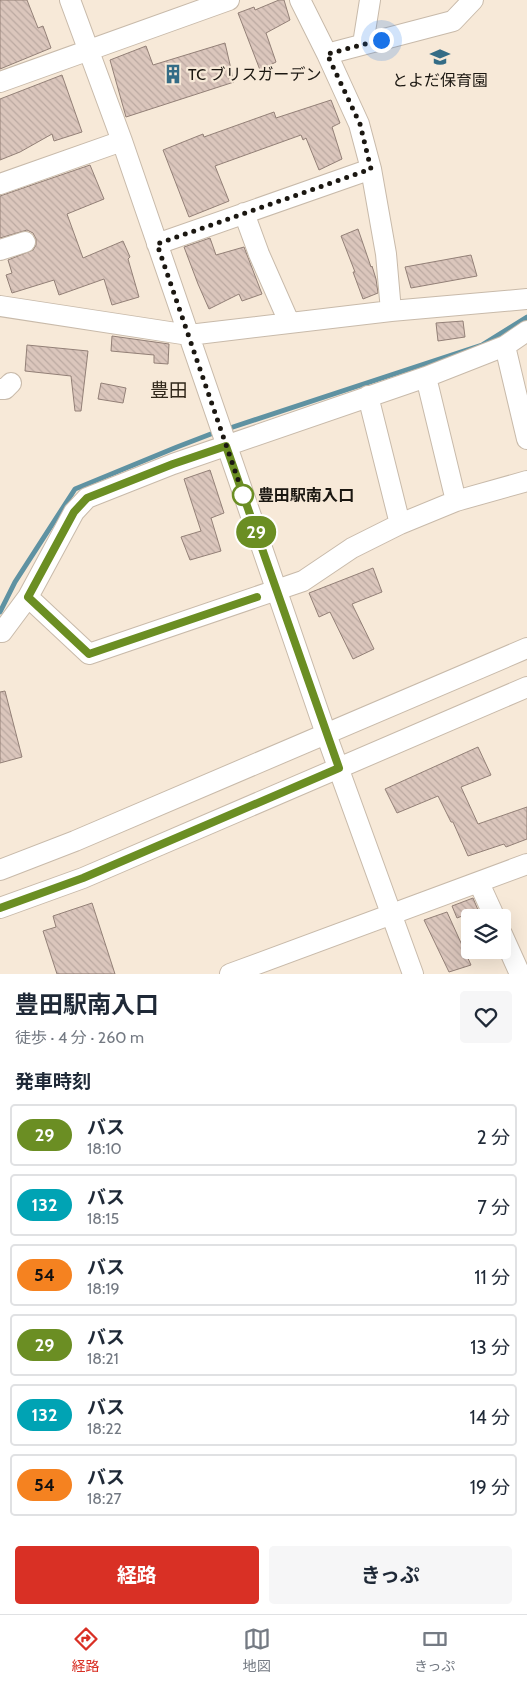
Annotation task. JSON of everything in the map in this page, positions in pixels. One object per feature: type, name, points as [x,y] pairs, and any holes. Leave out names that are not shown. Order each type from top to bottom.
[{"type":"street","points":[[70,0],[122,141],[326,734],[413,974]]},
{"type":"street","points":[[0,82],[229,0]]},
{"type":"street","points":[[300,0],[360,124],[371,169],[386,254],[391,311]]},
{"type":"street","points":[[363,44],[370,0]]},
{"type":"street","points":[[327,54],[453,21],[473,0]]},
{"type":"street","points":[[0,184],[122,141]]},
{"type":"street","points":[[157,244],[371,169]]},
{"type":"street","points":[[244,213],[259,254],[289,322]]},
{"type":"street","points":[[0,250],[25,242]]},
{"type":"street","points":[[1,304],[189,335],[391,311],[527,299]]},
{"type":"street","points":[[0,632],[2,632],[28,597],[74,512],[87,498],[225,443],[426,377],[506,346],[527,332]]},
{"type":"street","points":[[506,346],[527,438]]},
{"type":"street","points":[[426,377],[456,501]]},
{"type":"street","points":[[368,396],[400,524]]},
{"type":"street","points":[[28,597],[89,654],[276,591],[303,580],[352,548],[400,524],[456,501],[527,481]]},
{"type":"street","points":[[0,870],[75,841],[527,648]]},
{"type":"street","points":[[0,908],[83,878],[527,687]]},
{"type":"street","points":[[233,974],[394,922],[479,883],[527,864]]},
{"type":"street","points":[[479,883],[491,909]]},
{"type":"street","points":[[511,954],[520,974]]},
{"type":"building","points":[[0,0],[27,0],[38,28],[43,26],[51,48],[0,69]]},
{"type":"building","points":[[279,0],[284,0],[290,20],[266,33],[276,62],[260,70],[238,13],[254,7],[255,10]]},
{"type":"building","name":"TC ブリスガーデン","points":[[225,43],[234,82],[126,117],[110,60],[146,46],[153,65]]},
{"type":"building","points":[[62,75],[82,132],[54,141],[52,134],[20,152],[0,160],[0,99]]},
{"type":"building","points":[[331,100],[340,123],[332,127],[342,159],[319,170],[306,138],[303,140],[301,135],[215,166],[229,201],[189,217],[163,150],[203,134],[204,137],[274,112],[276,118]]},
{"type":"building","points":[[90,165],[104,199],[67,214],[83,258],[123,241],[130,257],[128,259],[139,297],[112,305],[104,279],[59,295],[54,280],[12,293],[6,275],[12,273],[8,260],[33,250],[36,245],[36,239],[33,233],[27,230],[0,238],[0,196]]},
{"type":"building","points":[[358,229],[372,266],[378,293],[363,299],[341,236]]},
{"type":"building","points":[[210,238],[216,255],[244,247],[262,294],[242,301],[239,294],[209,309],[184,247]]},
{"type":"building","points":[[471,255],[477,276],[411,288],[405,267]]},
{"type":"building","points":[[463,321],[465,337],[438,341],[436,323]]},
{"type":"building","points":[[112,336],[169,344],[168,364],[154,363],[154,355],[111,351]]},
{"type":"building","points":[[27,345],[88,351],[81,411],[75,411],[71,376],[25,371]]},
{"type":"building","points":[[101,383],[126,388],[123,403],[98,399]]},
{"type":"building","points":[[210,470],[224,513],[211,518],[221,551],[190,560],[181,537],[201,531],[184,479]]},
{"type":"building","points":[[373,568],[382,592],[352,604],[374,649],[353,659],[330,612],[319,617],[309,593]]},
{"type":"building","points":[[5,691],[22,757],[0,763],[0,692]]},
{"type":"building","points":[[478,747],[491,775],[461,787],[478,824],[527,807],[527,839],[506,847],[504,844],[468,856],[453,822],[451,822],[438,796],[397,813],[385,789]]},
{"type":"building","points":[[473,898],[478,909],[461,909],[461,916],[457,918],[452,906]]},
{"type":"building","points":[[92,903],[115,974],[57,974],[43,931],[56,927],[53,916]]},
{"type":"building","points":[[447,912],[461,943],[461,959],[468,959],[471,965],[449,972],[424,920]]},
{"type":"waterway","points":[[224,430],[482,345],[527,317]]},
{"type":"waterway","points":[[0,612],[15,582],[75,489],[216,432]]},
{"type":"bus line","name":"29","points":[[0,908],[83,878],[339,768],[226,446],[173,464],[87,498],[74,512],[28,597],[89,654],[257,597]]},
{"type":"place","name":"とよだ保育園","points":[[440,57]]},
{"type":"place","name":"TC ブリスガーデン","points":[[173,74]]},
{"type":"place","name":"豊田駅南入口","points":[[243,495]]},
{"type":"district","name":"豊田","points":[[169,390]]},
{"type":"route","points":[[243,495],[245,500],[157,244],[371,169],[360,124],[327,54],[381,40]]}]
